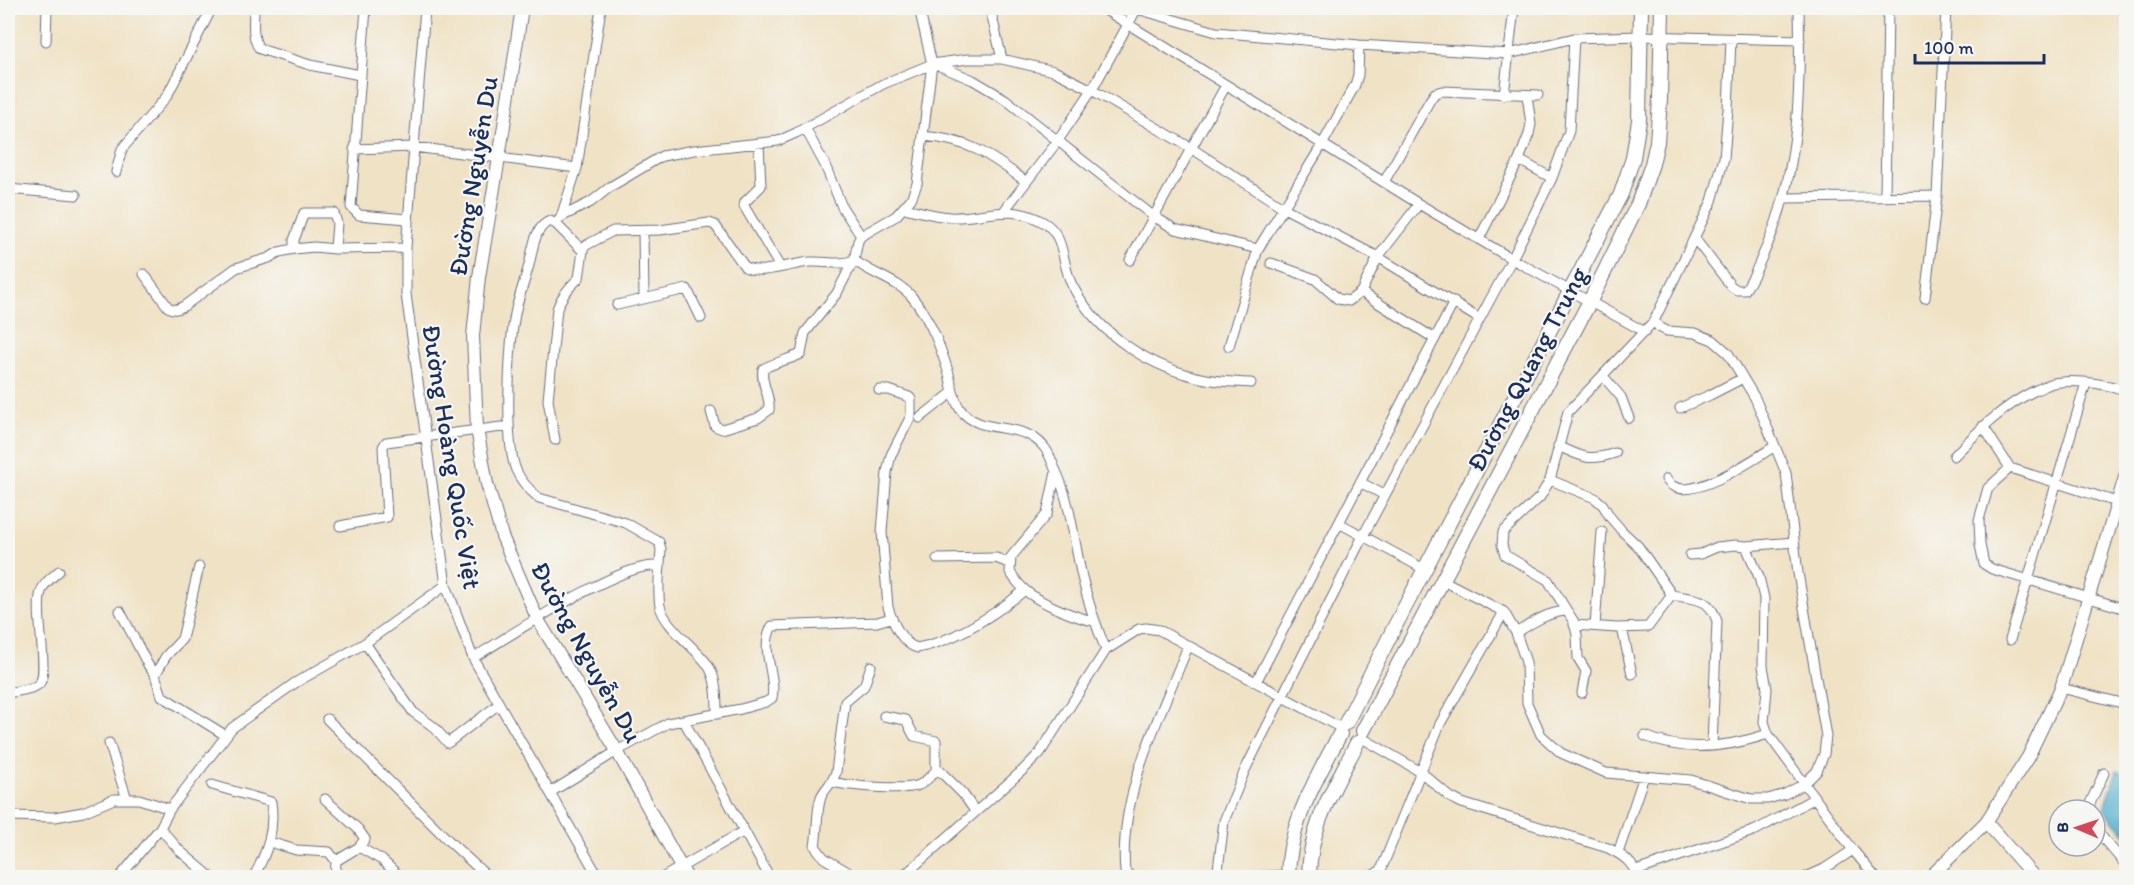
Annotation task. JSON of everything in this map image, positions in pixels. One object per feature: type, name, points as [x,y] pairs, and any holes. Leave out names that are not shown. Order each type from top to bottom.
[{"type":"main road","name":"Đường Quang Trung","points":[[1288,876],[1290,848],[1304,803],[1621,194],[1633,158],[1639,120],[1641,8]]},
{"type":"main road","name":"Đường Quang Trung","points":[[1309,877],[1310,851],[1323,811],[1630,223],[1652,164],[1659,123],[1662,8]]},
{"type":"main road","points":[[1357,723],[1361,737],[1346,743],[1343,728],[1357,723]]},
{"type":"street","points":[[46,40],[47,8]]},
{"type":"street","points":[[116,172],[122,149],[167,96],[212,8]]},
{"type":"street","points":[[254,8],[256,45],[260,49],[310,65],[360,75]]},
{"type":"street","points":[[366,8],[350,203],[354,212],[360,215],[408,219]]},
{"type":"street","name":"Đường Hoàng Quốc Việt","points":[[425,8],[406,248],[406,294],[446,585],[473,658],[599,878]]},
{"type":"street","name":"Đường Nguyễn Du","points":[[522,8],[478,277],[473,336],[477,429],[488,484],[502,536],[537,618],[617,751],[687,878]]},
{"type":"street","points":[[559,220],[576,168],[601,8]]},
{"type":"street","points":[[711,411],[715,426],[722,429],[758,418],[770,410],[763,377],[764,369],[801,354],[805,333],[837,292],[854,260],[861,236],[896,216],[914,193],[932,64],[919,8]]},
{"type":"street","points":[[990,8],[1002,59]]},
{"type":"street","points":[[1102,8],[1419,204],[1512,259],[1645,332]]},
{"type":"street","points":[[1004,211],[1057,142],[1092,90],[1135,8],[1216,32],[1359,45],[1509,54],[1574,38],[1662,36],[1800,40]]},
{"type":"street","points":[[1504,95],[1514,8]]},
{"type":"street","points":[[1695,239],[1731,286],[1737,290],[1745,290],[1770,241],[1785,198],[1798,109],[1799,8]]},
{"type":"street","points":[[1885,196],[1888,8]]},
{"type":"street","points":[[1925,298],[1937,196],[1946,8]]},
{"type":"street","points":[[1217,878],[1224,821],[1245,770],[1384,495],[1512,259],[1552,178],[1569,131],[1574,38]]},
{"type":"street","points":[[1582,693],[1586,671],[1578,658],[1574,625],[1548,580],[1505,555],[1502,545],[1503,532],[1540,497],[1550,480],[1568,412],[1654,321],[1695,239],[1712,201],[1724,158],[1731,39]]},
{"type":"street","points":[[1229,346],[1258,249],[1322,145],[1355,85],[1358,75],[1359,45]]},
{"type":"street","points":[[717,714],[716,695],[707,663],[686,644],[660,607],[660,545],[653,537],[626,523],[547,501],[529,489],[515,468],[509,426],[511,341],[516,310],[540,228],[543,224],[559,220],[591,202],[610,187],[662,156],[694,150],[778,141],[883,84],[932,64],[968,59],[1002,59],[1054,71],[1092,90],[1191,148],[1284,208],[1378,257],[1478,318]]},
{"type":"street","points":[[932,64],[987,87],[1005,99],[1153,216],[1175,229],[1258,249]]},
{"type":"street","points":[[1130,260],[1226,86]]},
{"type":"street","points":[[1384,182],[1435,93],[1442,91],[1538,95]]},
{"type":"street","points":[[1479,239],[1530,134],[1527,95]]},
{"type":"street","points":[[805,128],[825,165],[842,207],[861,236]]},
{"type":"street","points":[[923,136],[952,139],[977,148],[994,157],[1025,181]]},
{"type":"street","points":[[759,144],[761,186],[745,202],[744,206],[780,267]]},
{"type":"street","points":[[354,149],[414,147],[576,168]]},
{"type":"street","points":[[1519,160],[1552,178]]},
{"type":"street","points":[[8,189],[76,195]]},
{"type":"street","points":[[1785,198],[1937,196]]},
{"type":"street","points":[[1271,263],[1315,279],[1338,300],[1349,301],[1360,292],[1378,257],[1419,204]]},
{"type":"street","points":[[904,208],[948,217],[1004,211],[1033,217],[1048,225],[1060,238],[1064,263],[1072,286],[1092,314],[1113,335],[1139,355],[1188,375],[1251,383]]},
{"type":"street","points":[[294,249],[294,240],[304,213],[325,212],[334,213],[336,217],[335,249]]},
{"type":"street","points":[[555,440],[548,400],[557,309],[565,293],[579,278],[583,261],[583,251],[559,220]]},
{"type":"street","points":[[581,248],[613,231],[643,231],[709,223],[715,225],[745,267],[758,271],[811,262],[842,263],[854,260]]},
{"type":"street","points":[[643,231],[644,299]]},
{"type":"street","points":[[144,274],[168,307],[177,309],[236,268],[279,252],[314,247],[406,248]]},
{"type":"street","points":[[854,260],[910,295],[928,319],[939,343],[958,405],[966,417],[995,428],[1011,429],[1034,437],[1045,447],[1062,481],[1083,579],[1094,621],[1106,650]]},
{"type":"street","points":[[617,305],[687,289],[702,318]]},
{"type":"street","points":[[1360,292],[1435,339]]},
{"type":"street","points":[[1256,682],[1454,303]]},
{"type":"street","points":[[1442,580],[1504,612],[1516,633],[1526,662],[1527,703],[1541,735],[1561,753],[1606,773],[1691,780],[1751,799],[1768,799],[1785,794],[1804,784],[1817,771],[1824,754],[1826,736],[1794,542],[1786,473],[1755,398],[1728,352],[1713,340],[1695,333],[1666,331],[1654,321]]},
{"type":"street","points":[[1603,376],[1621,397],[1629,418]]},
{"type":"street","points":[[1680,408],[1743,378]]},
{"type":"street","points":[[1954,456],[2001,411],[2029,393],[2052,383],[2086,383],[2127,390]]},
{"type":"street","points":[[2010,640],[2086,383]]},
{"type":"street","points":[[879,390],[889,390],[909,396],[912,405],[911,416],[891,455],[887,472],[882,532],[888,607],[891,618],[911,646],[917,648],[941,643],[999,610],[1025,590]]},
{"type":"street","points":[[920,418],[953,392]]},
{"type":"street","points":[[340,526],[387,517],[384,444],[386,442],[509,426]]},
{"type":"street","points":[[1983,426],[2010,468],[2122,503]]},
{"type":"street","points":[[1558,446],[1581,456],[1597,459],[1615,453]]},
{"type":"street","points":[[1666,479],[1673,487],[1680,489],[1714,482],[1775,446]]},
{"type":"street","points":[[2010,468],[1988,488],[1979,520],[1980,546],[1984,564],[1992,569],[2127,609]]},
{"type":"street","points":[[1056,472],[1047,514],[1011,557],[1010,572],[1025,590],[1068,614],[1094,621]]},
{"type":"street","points":[[1929,878],[1986,822],[2028,757],[2061,688],[2122,503],[2127,474]]},
{"type":"street","points":[[1550,480],[1595,498],[1603,504],[1610,517],[1638,546],[1672,595],[1707,603],[1714,611],[1718,621],[1712,746]]},
{"type":"street","points":[[1360,482],[1384,495]]},
{"type":"street","points":[[1339,523],[1424,569]]},
{"type":"street","points":[[1595,626],[1602,532]]},
{"type":"street","points":[[1690,555],[1701,554],[1717,547],[1794,542]]},
{"type":"street","points":[[1746,546],[1759,577],[1764,598],[1763,666],[1767,689],[1764,722],[1768,734],[1852,850],[1876,878]]},
{"type":"street","points":[[937,558],[996,558],[1010,563]]},
{"type":"street","points":[[473,658],[537,618],[628,571],[647,566],[660,567]]},
{"type":"street","points":[[155,675],[166,656],[182,639],[199,567]]},
{"type":"street","points":[[8,693],[40,683],[43,663],[39,599],[43,586],[59,571]]},
{"type":"street","points":[[119,878],[160,828],[170,809],[202,769],[225,735],[239,722],[270,700],[365,643],[446,585]]},
{"type":"street","points":[[1574,625],[1648,627],[1672,595]]},
{"type":"street","points":[[120,610],[166,700],[225,735]]},
{"type":"street","points":[[1516,633],[1547,615],[1567,611]]},
{"type":"street","points":[[1309,877],[1363,877],[1372,876],[1381,870],[1440,724],[1504,612]]},
{"type":"street","points":[[551,792],[668,723],[758,705],[772,698],[774,691],[768,667],[767,644],[768,633],[772,626],[877,622],[891,618]]},
{"type":"street","points":[[897,878],[909,870],[1041,753],[1106,650],[1132,632],[1146,628],[1160,630],[1343,728]]},
{"type":"street","points":[[1622,628],[1632,674]]},
{"type":"street","points":[[365,643],[412,712],[434,727],[448,743],[499,704]]},
{"type":"street","points":[[1132,878],[1125,871],[1124,860],[1127,812],[1146,752],[1188,646]]},
{"type":"street","points":[[858,878],[824,858],[815,846],[820,800],[825,790],[833,782],[836,772],[845,702],[864,686],[871,666]]},
{"type":"street","points":[[2061,688],[2126,702]]},
{"type":"street","points":[[884,717],[906,720],[914,736],[936,741],[935,764],[963,794],[975,811]]},
{"type":"street","points":[[327,719],[489,878]]},
{"type":"street","points":[[684,721],[770,878]]},
{"type":"street","points":[[1645,736],[1667,743],[1712,746],[1742,742],[1768,734]]},
{"type":"street","points":[[1361,737],[1421,772],[1450,797],[1462,803],[1608,848],[1626,857],[1637,874],[1756,830],[1815,798]]},
{"type":"street","points":[[109,743],[127,799]]},
{"type":"street","points":[[833,782],[910,787],[922,783],[938,769]]},
{"type":"street","points":[[2093,798],[2104,773]]},
{"type":"street","points":[[1618,853],[1644,776]]},
{"type":"street","points":[[212,785],[271,802],[273,827],[270,842],[254,878]]},
{"type":"street","points":[[8,816],[55,817],[83,812],[108,800],[127,799],[139,799],[170,809]]},
{"type":"street","points":[[325,800],[364,836],[364,840],[358,847],[336,861]]},
{"type":"street","points":[[1986,822],[2035,878]]},
{"type":"street","points":[[160,828],[180,851],[212,878]]},
{"type":"street","points":[[662,878],[744,831]]},
{"type":"street","points":[[270,842],[296,850],[326,851],[332,854],[336,861],[335,878]]},
{"type":"street","points":[[2107,843],[2127,865]]},
{"type":"street","points":[[358,847],[382,860],[401,878]]},
{"type":"street","points":[[1803,878],[1824,869],[1852,850]]},
{"type":"street","points":[[1228,878],[1288,876]]},
{"type":"water","points":[[2117,771],[2126,774],[2126,835],[2107,813],[2107,800]]}]
